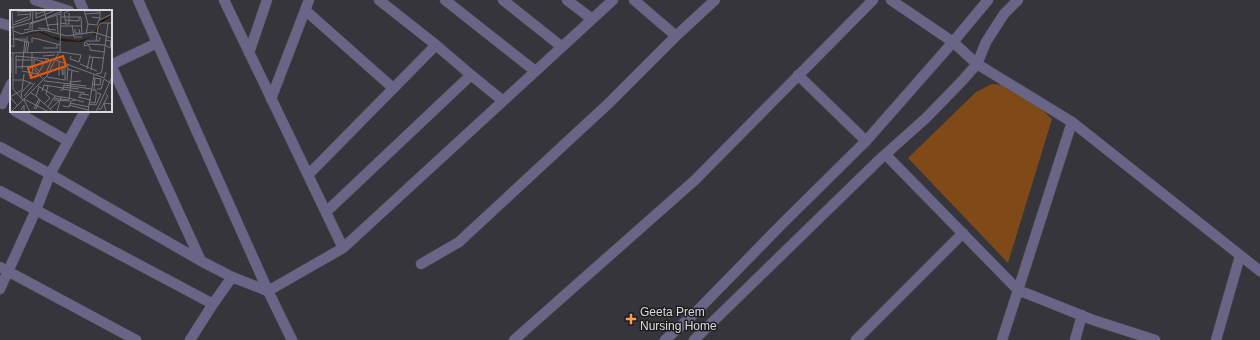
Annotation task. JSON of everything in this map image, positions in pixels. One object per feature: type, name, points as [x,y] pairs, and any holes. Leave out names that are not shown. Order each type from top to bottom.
[{"type":"street","points":[[35,0],[65,10]]},
{"type":"street","points":[[79,0],[84,10]]},
{"type":"street","points":[[138,0],[268,291],[292,340]]},
{"type":"street","points":[[221,0],[249,53],[343,248]]},
{"type":"street","points":[[249,53],[267,0]]},
{"type":"street","points":[[271,99],[309,0]]},
{"type":"street","points":[[379,0],[503,101]]},
{"type":"street","points":[[445,0],[535,71]]},
{"type":"street","points":[[503,0],[562,47]]},
{"type":"street","points":[[567,0],[592,19]]},
{"type":"street","points":[[268,291],[343,248],[613,0]]},
{"type":"street","points":[[634,0],[676,36]]},
{"type":"street","points":[[421,264],[459,242],[609,103],[676,36],[716,0]]},
{"type":"street","points":[[514,340],[695,180],[872,0]]},
{"type":"street","points":[[891,0],[953,42],[978,64],[1072,122],[1260,271]]},
{"type":"street","points":[[665,340],[696,312],[866,141],[988,0]]},
{"type":"street","points":[[694,340],[926,118],[978,64],[986,42],[1004,14],[1018,0]]},
{"type":"street","points":[[305,10],[393,88]]},
{"type":"street","points":[[0,23],[10,26]]},
{"type":"street","points":[[112,65],[157,44]]},
{"type":"street","points":[[308,175],[436,45]]},
{"type":"street","points":[[112,67],[201,261]]},
{"type":"street","points":[[326,212],[471,75]]},
{"type":"street","points":[[798,75],[866,141]]},
{"type":"street","points":[[4,105],[10,87]]},
{"type":"street","points":[[17,112],[68,140]]},
{"type":"street","points":[[0,289],[4,269],[36,210],[50,174],[84,112]]},
{"type":"street","points":[[1002,340],[1072,122]]},
{"type":"street","points":[[0,147],[201,261],[232,277],[268,291]]},
{"type":"street","points":[[886,155],[1018,290],[1141,338],[1155,340]]},
{"type":"street","points":[[0,191],[213,304]]},
{"type":"street","points":[[856,340],[963,233]]},
{"type":"street","points":[[1216,340],[1240,256]]},
{"type":"street","points":[[4,269],[136,340]]},
{"type":"street","points":[[190,340],[232,277]]},
{"type":"street","points":[[1075,340],[1082,315]]},
{"type":"shaded area","points":[[992,84],[1018,88],[1052,119],[1008,263],[908,158],[976,92]]},
{"type":"place","name":"Geeta Prem Nursing Home","points":[[631,319]]}]
